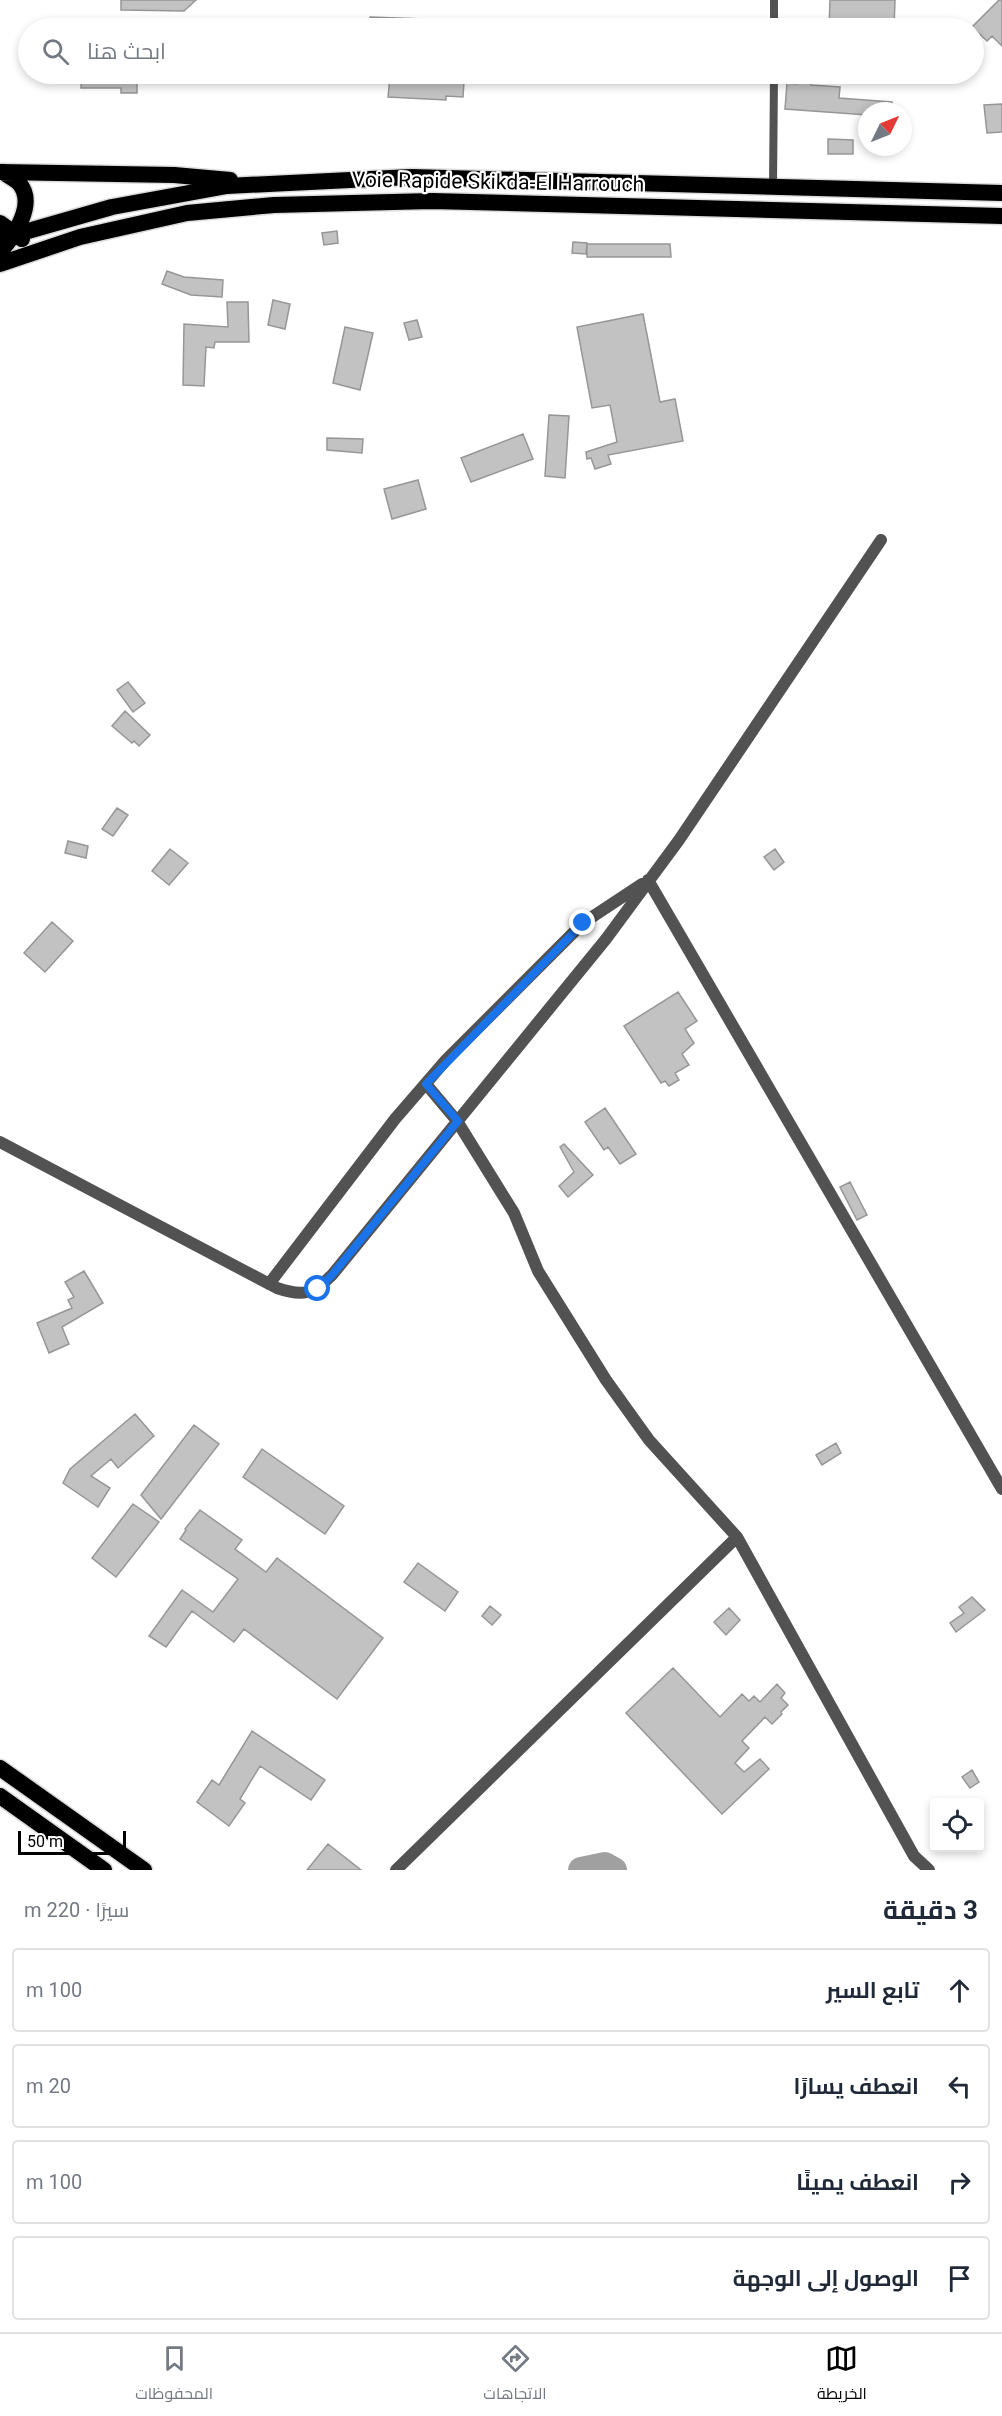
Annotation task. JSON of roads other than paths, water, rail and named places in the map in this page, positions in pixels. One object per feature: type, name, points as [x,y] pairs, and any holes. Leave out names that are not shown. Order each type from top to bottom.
[{"type":"highway","points":[[2,172],[174,175],[275,184]]},
{"type":"highway","points":[[0,252],[25,200],[20,184],[2,172]]},
{"type":"highway","name":"Voie Rapide Skikda-El Harrouch","points":[[7,237],[112,207],[227,186],[411,177],[1002,193]]},
{"type":"highway","name":"Voie Rapide Skikda-El Harrouch","points":[[0,264],[80,237],[187,213],[274,205],[432,201],[1002,216]]},
{"type":"highway","points":[[0,223],[7,237],[44,249]]},
{"type":"highway","points":[[0,1768],[144,1870]]},
{"type":"highway","points":[[0,1796],[104,1870]]},
{"type":"street","points":[[0,1142],[268,1284],[294,1294],[318,1289],[332,1275],[606,939],[679,840],[881,540]]},
{"type":"street","points":[[268,1284],[395,1119],[426,1084],[583,923],[648,880]]},
{"type":"street","points":[[648,880],[1002,1489]]},
{"type":"street","points":[[426,1084],[458,1121],[514,1213],[538,1271],[606,1380],[649,1440],[737,1537],[914,1856],[929,1870]]},
{"type":"street","points":[[396,1870],[737,1537]]},
{"type":"lane","points":[[774,0],[774,18]]},
{"type":"lane","points":[[772,188],[774,84]]},
{"type":"waterway","points":[[581,1870],[605,1865],[614,1870]]}]
